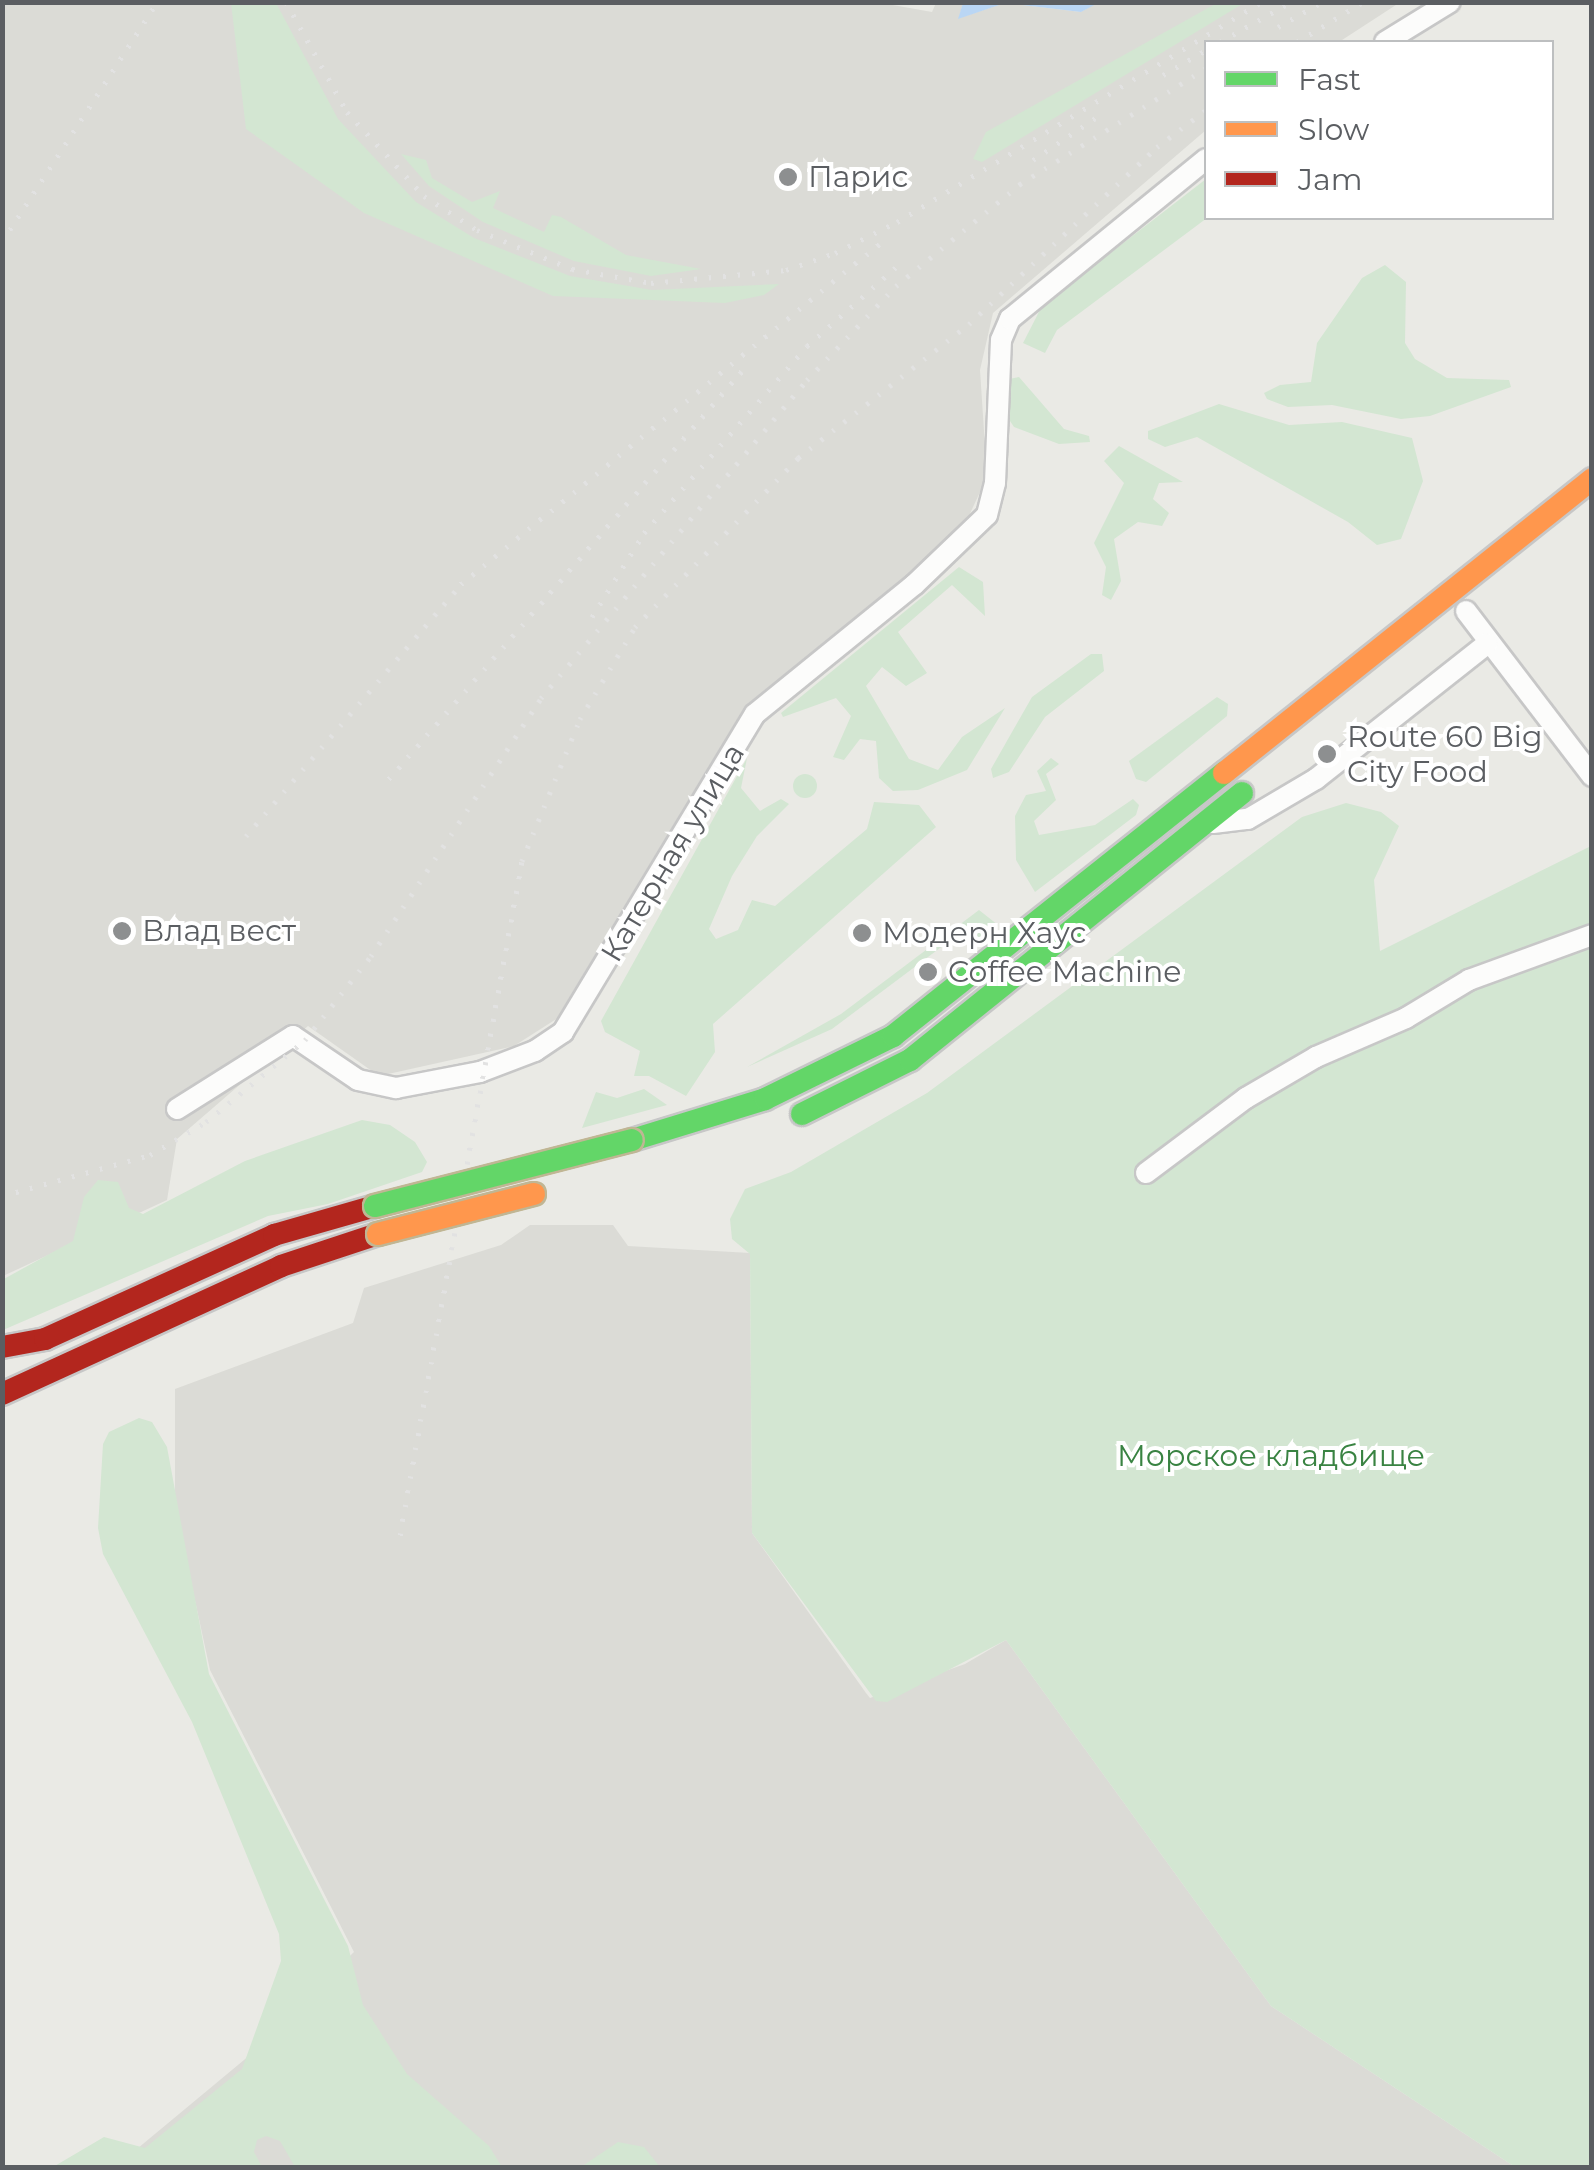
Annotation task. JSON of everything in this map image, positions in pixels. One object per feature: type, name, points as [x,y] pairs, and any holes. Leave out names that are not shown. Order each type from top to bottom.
[{"type":"highway","points":[[2,1357],[274,1235],[632,1140],[765,1099],[836,1070],[892,1036],[1592,479]]},
{"type":"highway","points":[[1306,741],[1592,511]]},
{"type":"highway","points":[[776,1123],[910,1060],[1263,776]]},
{"type":"highway","points":[[2,1394],[281,1266],[378,1234],[559,1187]]},
{"type":"highway","points":[[2,1347],[34,1342]]},
{"type":"street","points":[[1388,40],[1450,2]]},
{"type":"street","name":"Катерная улица","points":[[176,1110],[293,1036],[358,1080],[396,1088],[480,1072],[563,1032],[755,714],[914,585],[987,515],[995,483],[1001,340],[1022,304],[1204,161]]},
{"type":"street","points":[[1466,611],[1487,644],[1592,776]]},
{"type":"street","points":[[1206,823],[1248,819],[1301,789],[1487,644]]},
{"type":"street","points":[[1146,1173],[1246,1098],[1316,1057],[1406,1018],[1484,974],[1592,935]]},
{"type":"shaded area","points":[[876,2],[932,12],[936,3],[963,3],[959,18],[1005,3],[1081,12],[1098,2],[1399,3],[1342,40],[1204,40],[1204,132],[993,313],[980,370],[987,477],[967,520],[860,623],[755,700],[561,1016],[514,1046],[379,1076],[308,1026],[177,1139],[167,1200],[3,1276],[2,3]]},
{"type":"shaded area","points":[[530,1225],[613,1225],[628,1246],[750,1253],[752,1533],[870,1698],[965,1664],[1006,1640],[1271,2006],[1515,2167],[114,2168],[250,2055],[354,1952],[210,1670],[175,1508],[175,1389],[353,1323],[364,1288],[501,1245]]},
{"type":"green space","points":[[231,3],[276,3],[338,119],[416,202],[474,238],[570,276],[652,290],[779,284],[764,295],[725,303],[553,296],[364,213],[246,129]]},
{"type":"green space","points":[[1217,3],[1244,3],[982,162],[973,159],[986,132]]},
{"type":"green space","points":[[401,154],[426,160],[432,178],[472,202],[500,191],[493,208],[544,232],[552,215],[561,217],[626,255],[701,269],[651,276],[574,261],[483,222],[429,186]]},
{"type":"green space","points":[[1204,181],[1204,220],[1057,330],[1045,353],[1023,343],[1042,306]]},
{"type":"green space","points":[[1385,265],[1406,282],[1405,343],[1415,359],[1447,378],[1509,380],[1511,387],[1430,416],[1401,419],[1332,405],[1288,407],[1267,399],[1264,393],[1280,385],[1311,382],[1317,343],[1362,278]]},
{"type":"green space","points":[[1019,377],[1064,429],[1089,436],[1090,442],[1059,444],[1014,427],[1008,418],[1009,379]]},
{"type":"green space","points":[[1219,404],[1289,425],[1342,422],[1412,438],[1423,481],[1401,539],[1377,545],[1348,522],[1197,437],[1165,447],[1148,439],[1148,431]]},
{"type":"green space","points":[[1119,446],[1183,482],[1159,483],[1153,499],[1169,513],[1162,526],[1138,522],[1114,539],[1121,581],[1111,600],[1102,595],[1106,567],[1094,543],[1124,483],[1104,461]]},
{"type":"green space","points":[[959,567],[983,582],[985,616],[952,585],[898,632],[927,673],[906,686],[882,667],[866,686],[909,759],[938,770],[962,737],[1005,708],[967,770],[918,790],[893,791],[879,778],[876,741],[860,739],[844,760],[833,757],[851,716],[836,698],[783,717],[781,713]]},
{"type":"green space","points":[[1091,654],[1102,654],[1104,671],[1045,717],[1009,772],[993,778],[991,769],[1032,697]]},
{"type":"green space","points":[[1217,697],[1228,704],[1227,716],[1146,782],[1136,779],[1129,761]]},
{"type":"green space","points":[[747,758],[741,788],[760,811],[781,799],[789,804],[757,836],[732,876],[709,929],[716,939],[738,930],[752,900],[775,906],[867,829],[874,802],[919,805],[936,827],[713,1024],[715,1052],[686,1096],[649,1076],[634,1076],[640,1051],[605,1032],[601,1021]]},
{"type":"green space","points":[[1051,758],[1059,764],[1046,774],[1056,800],[1034,821],[1039,835],[1095,825],[1133,799],[1139,805],[1136,815],[1035,892],[1016,860],[1015,816],[1026,795],[1046,791],[1037,771]]},
{"type":"green space","points":[[805,774],[814,777],[814,795],[805,798],[796,795],[793,786],[796,777]]},
{"type":"green space","name":"Морское кладбище","points":[[1346,803],[1381,812],[1399,826],[1374,880],[1380,951],[1591,846],[1591,2167],[1515,2167],[1271,2006],[1006,1640],[887,1702],[876,1701],[752,1533],[750,1254],[732,1239],[730,1219],[745,1189],[791,1172],[927,1093],[1302,817]]},
{"type":"green space","points":[[979,910],[998,925],[977,944],[948,942],[832,1029],[747,1067],[841,1014]]},
{"type":"green space","points":[[644,1089],[667,1105],[582,1128],[596,1092],[617,1098]]},
{"type":"green space","points":[[362,1120],[390,1125],[415,1142],[427,1162],[422,1172],[328,1204],[268,1216],[3,1330],[2,1280],[73,1241],[84,1197],[98,1180],[118,1182],[129,1208],[143,1214],[245,1161]]},
{"type":"green space","points":[[139,1418],[152,1422],[167,1447],[209,1674],[348,1946],[363,2005],[407,2074],[489,2146],[502,2167],[295,2167],[280,2141],[266,2136],[257,2140],[254,2152],[262,2167],[53,2167],[104,2137],[145,2148],[242,2069],[281,1961],[279,1934],[192,1722],[103,1554],[98,1528],[103,1444],[109,1432]]},
{"type":"green space","points":[[618,2142],[644,2147],[660,2167],[581,2167]]},
{"type":"water","points":[[963,2],[1098,3],[1081,12],[1005,3],[958,19]]},
{"type":"railway","points":[[2,242],[157,2]]},
{"type":"railway","points":[[286,2],[347,112],[424,196],[477,230],[572,269],[651,283],[786,270],[835,253],[897,222],[1261,2]]},
{"type":"railway","points":[[1224,40],[1291,2]]},
{"type":"railway","points":[[1278,27],[1322,2]]},
{"type":"railway","points":[[1300,40],[1363,2]]},
{"type":"railway","points":[[1163,75],[1204,51]]},
{"type":"railway","points":[[2,1196],[150,1155],[206,1122],[305,1040],[371,956],[541,698],[807,380],[896,286],[1020,184],[1204,69]]},
{"type":"railway","points":[[400,1535],[522,861],[580,719],[635,627],[798,458],[969,324],[1157,147],[1204,112]]},
{"type":"railway","points":[[1033,160],[1100,115]]},
{"type":"railway","points":[[246,836],[461,584],[888,237]]},
{"type":"railway","points":[[592,617],[644,533],[807,346],[903,261]]},
{"type":"railway","points":[[389,779],[748,364]]},
{"type":"traffic: fast","points":[[632,1140],[765,1099],[893,1036],[1224,773]]},
{"type":"traffic: fast","points":[[802,1114],[910,1060],[1242,793]]},
{"type":"traffic: fast","points":[[375,1206],[632,1140]]},
{"type":"traffic: slow","points":[[1224,773],[1592,479]]},
{"type":"traffic: slow","points":[[378,1234],[534,1194]]},
{"type":"traffic: jam","points":[[2,1347],[45,1339],[274,1235],[375,1206]]},
{"type":"traffic: jam","points":[[2,1394],[281,1266],[378,1234]]},
{"type":"place","name":"Парис","points":[[788,177]]},
{"type":"place","name":"Route 60 Big City Food","points":[[1327,754]]},
{"type":"place","name":"Влад вест","points":[[122,931]]},
{"type":"place","name":"Модерн Хаус","points":[[862,933]]},
{"type":"place","name":"Coffee Machine","points":[[928,972]]}]
